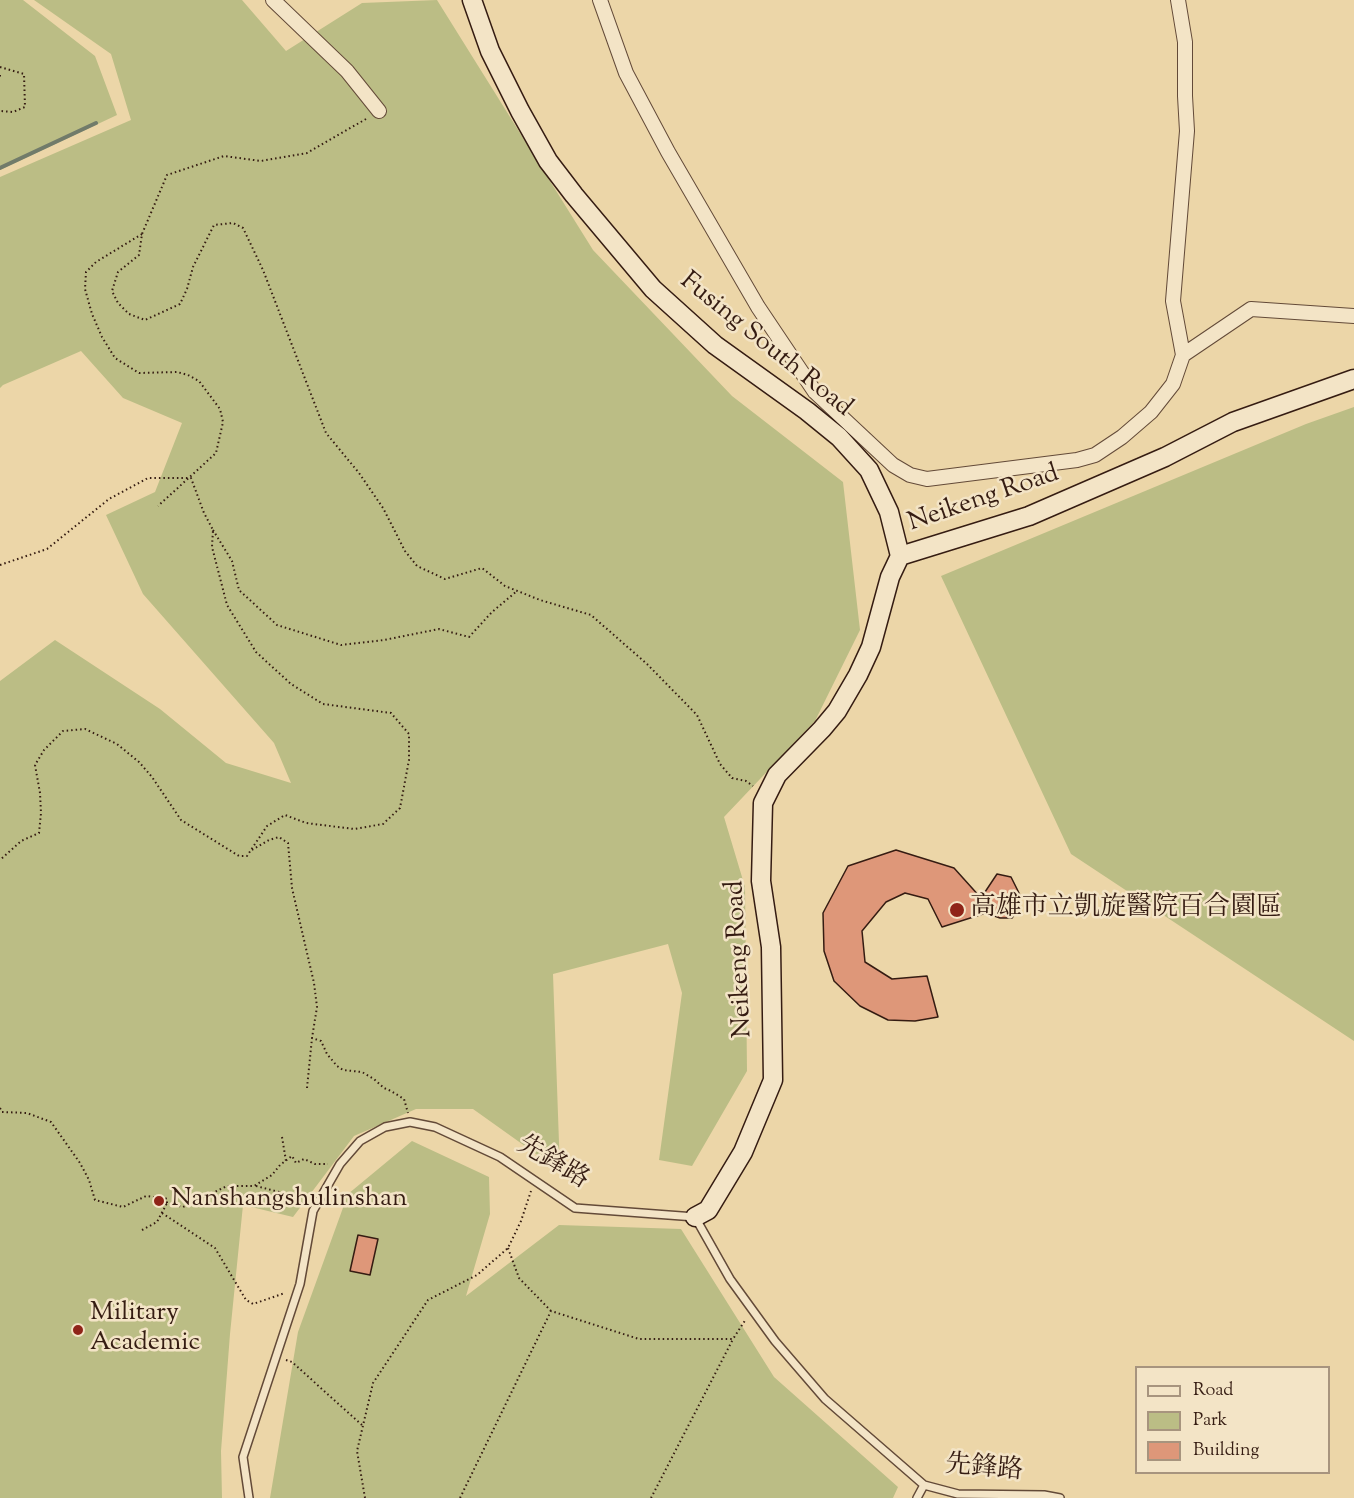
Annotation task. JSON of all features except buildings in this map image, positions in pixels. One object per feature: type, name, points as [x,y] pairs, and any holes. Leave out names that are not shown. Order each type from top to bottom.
[{"type":"street","points":[[273,0],[347,70],[379,111]]},
{"type":"street","name":"Fusing South Road","points":[[472,0],[490,51],[520,111],[555,170],[653,290],[715,345],[807,411],[839,437],[869,470],[889,512],[900,556]]},
{"type":"street","points":[[600,0],[626,73],[668,152],[758,307],[815,392],[893,465],[910,476],[927,479],[1077,460],[1095,455],[1122,437],[1151,412],[1173,384],[1183,355],[1173,301],[1187,131],[1185,42],[1178,0]]},
{"type":"street","points":[[1183,355],[1251,309],[1354,316]]},
{"type":"street","name":"Neikeng Road","points":[[695,1217],[708,1210],[743,1152],[773,1080],[771,947],[761,881],[763,803],[777,775],[837,711],[858,675],[871,647],[890,577],[900,556],[1029,516],[1165,457],[1233,422],[1354,379]]},
{"type":"lane","name":"先鋒路","points":[[249,1498],[243,1457],[300,1284],[314,1211],[340,1164],[360,1141],[385,1127],[410,1122],[435,1126],[500,1157],[574,1208],[695,1217],[730,1279],[775,1341],[825,1399],[924,1485],[958,1494],[1044,1495],[1060,1498]]},
{"type":"lane","points":[[916,1498],[924,1485]]},
{"type":"path","points":[[0,66],[24,75],[26,107],[13,112],[0,111]]},
{"type":"path","points":[[379,111],[307,153],[261,161],[224,156],[167,175],[142,234],[139,255],[118,273],[112,291],[118,303],[129,314],[145,320],[180,304],[193,267],[214,225],[233,223],[243,228],[263,270],[326,433],[359,473],[383,508],[405,551],[417,566],[445,579],[482,568],[505,586],[591,615],[647,664],[697,715],[720,764],[732,778],[746,781],[760,790],[770,791]]},
{"type":"path","points":[[142,234],[96,262],[86,272],[85,289],[92,314],[115,358],[139,373],[177,372],[199,381],[219,409],[223,422],[216,453],[158,506]]},
{"type":"path","points":[[0,565],[48,549],[109,499],[148,478],[190,478]]},
{"type":"path","points":[[190,478],[204,513],[232,561],[238,590],[277,626],[341,645],[384,640],[439,629],[469,637],[492,612],[517,591]]},
{"type":"path","points":[[0,860],[21,842],[39,833],[40,793],[35,765],[57,735],[63,731],[79,728],[117,744],[139,762],[152,777],[181,820],[239,855],[247,856],[267,826],[285,814],[306,823],[354,829],[383,825],[400,808],[410,760],[409,734],[391,713],[323,704],[291,684],[256,652],[227,605],[212,547],[213,530]]},
{"type":"path","points":[[251,850],[279,837],[288,843],[292,888],[314,983],[317,1007],[307,1088]]},
{"type":"path","points":[[312,1038],[321,1041],[327,1054],[343,1070],[362,1072],[384,1089],[404,1099],[410,1122]]},
{"type":"path","points":[[0,1108],[2,1112],[27,1113],[51,1122],[80,1163],[89,1180],[95,1200],[123,1207],[146,1196],[154,1197],[164,1203],[165,1198],[168,1199],[157,1222],[142,1230]]},
{"type":"path","points":[[282,1137],[286,1161]]},
{"type":"path","points":[[254,1186],[272,1175],[292,1156],[296,1162],[304,1159],[315,1164],[340,1164]]},
{"type":"path","points":[[365,1498],[357,1451],[374,1383],[428,1300],[477,1275],[508,1248],[521,1221],[535,1180]]},
{"type":"path","points":[[167,1203],[183,1207],[227,1186],[254,1186],[291,1196],[314,1211]]},
{"type":"path","points":[[162,1213],[215,1248],[235,1284],[246,1300],[253,1304],[281,1295],[300,1284]]},
{"type":"path","points":[[508,1248],[519,1278],[551,1311],[639,1339],[734,1339]]},
{"type":"path","points":[[651,1498],[752,1309]]},
{"type":"path","points":[[460,1498],[551,1311]]},
{"type":"path","points":[[276,1357],[292,1362],[363,1426]]},
{"type":"green space","points":[[0,0],[23,0],[95,56],[117,115],[0,170]]},
{"type":"green space","points":[[34,0],[242,0],[286,51],[362,3],[437,0],[593,250],[732,396],[843,482],[860,630],[815,721],[724,817],[745,887],[747,1071],[692,1166],[659,1160],[682,993],[668,944],[553,974],[560,1171],[473,1109],[416,1109],[354,1136],[293,1217],[243,1205],[221,1451],[222,1498],[0,1498],[0,681],[55,640],[160,709],[226,763],[291,783],[274,743],[143,594],[106,515],[155,492],[182,423],[123,398],[81,351],[0,388],[0,177],[131,120],[111,54]]},
{"type":"green space","points":[[1354,407],[1354,1041],[1071,854],[941,576],[1306,424]]},
{"type":"green space","points":[[412,1141],[489,1177],[490,1214],[466,1296],[559,1225],[681,1229],[774,1377],[898,1487],[893,1498],[270,1498],[298,1332],[348,1194]]},
{"type":"waterway","points":[[0,168],[96,123]]},
{"type":"place","name":"高雄市立凱旋醫院百合園區","points":[[957,910]]},
{"type":"place","name":"Nanshangshulinshan","points":[[159,1201]]},
{"type":"place","name":"Military Academic","points":[[78,1330]]}]
